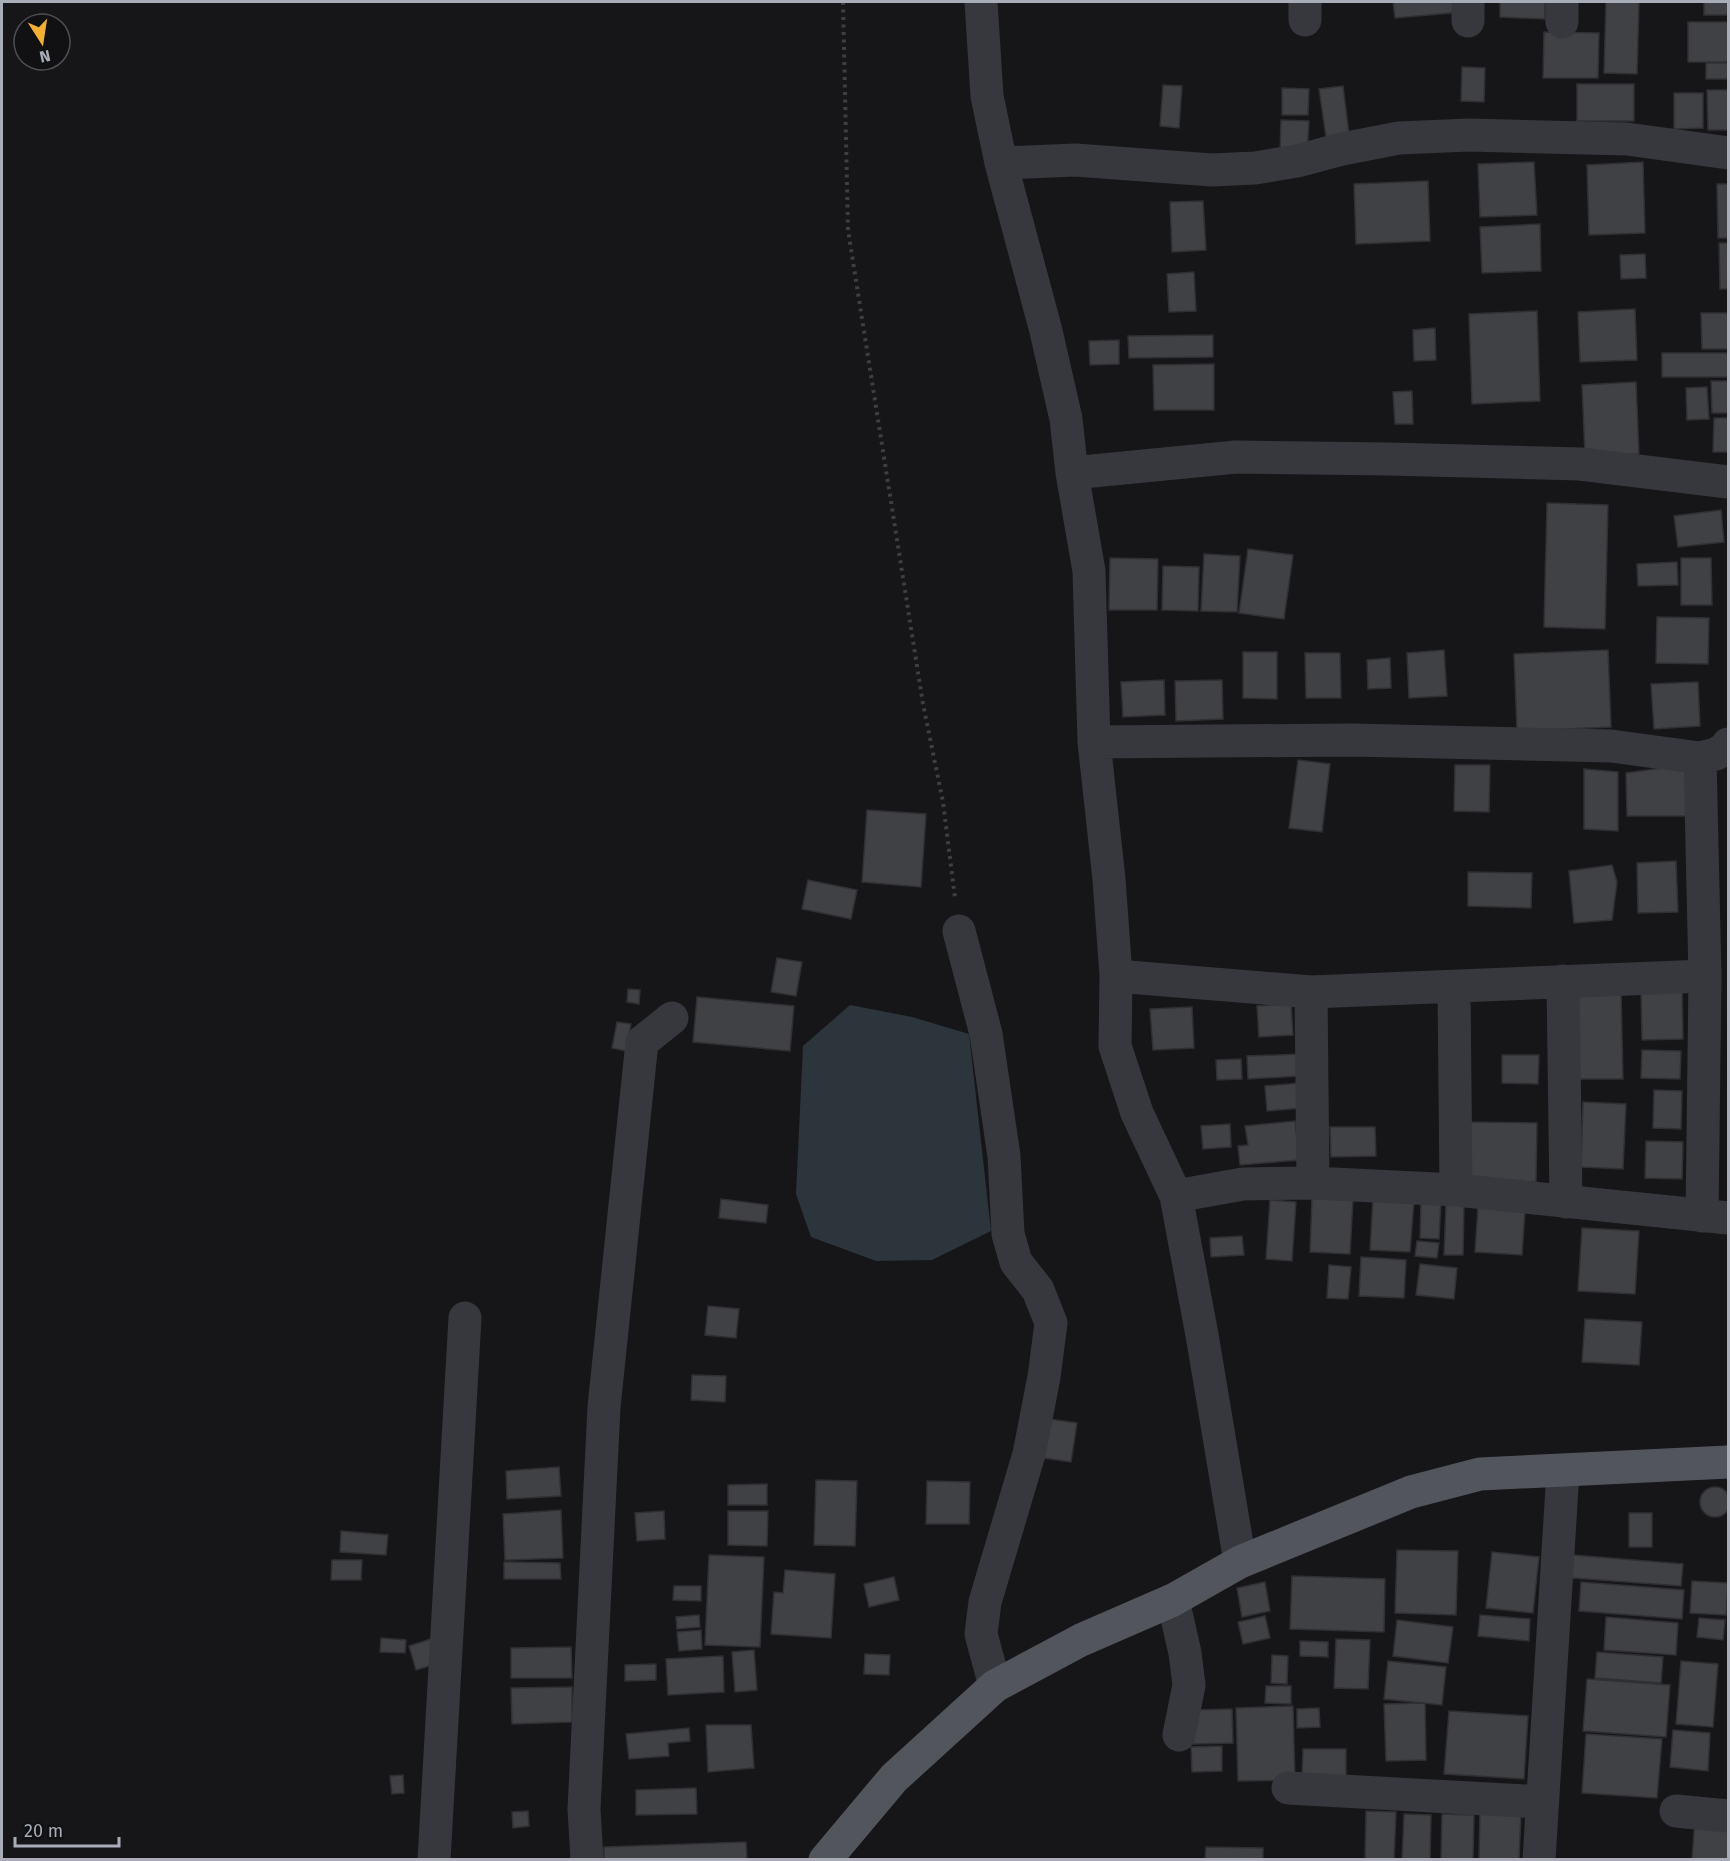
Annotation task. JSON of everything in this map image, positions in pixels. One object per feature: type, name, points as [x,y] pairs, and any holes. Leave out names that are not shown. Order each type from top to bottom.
[{"type":"main road","points":[[825,1860],[894,1778],[995,1686],[1081,1640],[1173,1600],[1239,1562],[1411,1492],[1480,1474],[1728,1462]]},
{"type":"street","points":[[981,2],[987,96],[1001,163],[1046,331],[1066,419],[1072,473],[1089,571],[1094,742],[1116,976],[1114,1046],[1137,1113],[1176,1196],[1202,1335],[1239,1562]]},
{"type":"street","points":[[1001,163],[1075,160],[1212,170],[1255,168],[1400,138],[1469,135],[1627,139],[1728,153]]},
{"type":"street","points":[[1072,473],[1236,457],[1388,459],[1580,464],[1728,482]]},
{"type":"street","points":[[1094,742],[1352,740],[1611,746],[1714,751],[1716,929],[1705,976],[1715,1217],[1456,1190],[1312,1184],[1243,1184],[1176,1196]]},
{"type":"street","points":[[959,931],[986,1034],[1004,1156],[1008,1234],[1016,1262],[1038,1290],[1051,1323],[1044,1377],[1029,1454],[984,1602],[981,1634],[995,1686]]},
{"type":"street","points":[[1116,976],[1311,992],[1705,976]]},
{"type":"street","points":[[1563,981],[1566,1202]]},
{"type":"street","points":[[1454,987],[1456,1190]]},
{"type":"street","points":[[1311,992],[1312,1184]]},
{"type":"street","points":[[587,1860],[584,1809],[604,1407],[642,1042],[672,1017]]},
{"type":"street","points":[[434,1860],[465,1318]]},
{"type":"street","points":[[1539,1860],[1563,1471]]},
{"type":"street","points":[[1173,1600],[1185,1653],[1189,1685],[1179,1735]]},
{"type":"street","points":[[1288,1788],[1542,1802]]},
{"type":"street","points":[[1676,1811],[1728,1816]]},
{"type":"path","points":[[843,2],[848,230],[923,704],[943,802],[959,931]]},
{"type":"shaded area","points":[[850,1005],[912,1017],[969,1034],[991,1231],[932,1260],[876,1261],[811,1237],[796,1194],[803,1046]]},
{"type":"building","points":[[1393,2],[1461,2],[1462,12],[1395,18]]},
{"type":"building","points":[[1500,2],[1545,2],[1545,19],[1500,17]]},
{"type":"building","points":[[1606,2],[1639,2],[1637,74],[1604,73]]},
{"type":"building","points":[[1704,2],[1728,2],[1728,15],[1704,15]]},
{"type":"building","points":[[1688,22],[1728,22],[1728,62],[1688,62]]},
{"type":"building","points":[[1544,32],[1599,33],[1598,78],[1543,78]]},
{"type":"building","points":[[1706,63],[1728,63],[1728,79],[1706,79]]},
{"type":"building","points":[[1462,67],[1485,68],[1484,102],[1461,101]]},
{"type":"building","points":[[1577,84],[1634,84],[1634,121],[1577,121]]},
{"type":"building","points":[[1163,85],[1182,86],[1179,128],[1160,126]]},
{"type":"building","points":[[1343,86],[1349,134],[1326,137],[1319,89]]},
{"type":"building","points":[[1282,88],[1309,89],[1308,115],[1282,115]]},
{"type":"building","points":[[1707,90],[1728,90],[1728,130],[1708,130]]},
{"type":"building","points":[[1674,93],[1703,93],[1703,128],[1674,129]]},
{"type":"building","points":[[1281,120],[1309,121],[1307,153],[1280,152]]},
{"type":"building","points":[[1534,162],[1537,215],[1480,217],[1478,164]]},
{"type":"building","points":[[1643,162],[1645,233],[1589,235],[1587,165]]},
{"type":"building","points":[[1428,181],[1430,241],[1356,244],[1354,184]]},
{"type":"building","points":[[1717,184],[1728,184],[1728,238],[1718,238]]},
{"type":"building","points":[[1203,201],[1206,250],[1172,252],[1170,202]]},
{"type":"building","points":[[1540,224],[1541,271],[1482,273],[1480,227]]},
{"type":"building","points":[[1719,243],[1728,243],[1728,289],[1720,289]]},
{"type":"building","points":[[1645,254],[1646,278],[1621,279],[1620,255]]},
{"type":"building","points":[[1194,272],[1196,311],[1169,312],[1167,274]]},
{"type":"building","points":[[1635,309],[1637,360],[1580,362],[1578,312]]},
{"type":"building","points":[[1537,311],[1540,401],[1472,404],[1469,314]]},
{"type":"building","points":[[1701,313],[1728,313],[1728,349],[1702,349]]},
{"type":"building","points":[[1435,328],[1436,360],[1414,361],[1413,330]]},
{"type":"building","points":[[1213,335],[1213,357],[1129,358],[1128,336]]},
{"type":"building","points":[[1119,340],[1119,364],[1090,365],[1089,341]]},
{"type":"building","points":[[1662,353],[1728,353],[1728,377],[1662,377]]},
{"type":"building","points":[[1214,364],[1214,410],[1154,410],[1153,365]]},
{"type":"building","points":[[1711,381],[1728,381],[1728,413],[1712,413]]},
{"type":"building","points":[[1636,382],[1639,454],[1585,456],[1582,385]]},
{"type":"building","points":[[1707,387],[1709,419],[1687,420],[1686,388]]},
{"type":"building","points":[[1412,391],[1413,424],[1395,424],[1393,392]]},
{"type":"building","points":[[1714,418],[1728,418],[1728,452],[1713,452]]},
{"type":"building","points":[[1547,503],[1608,505],[1605,629],[1544,627]]},
{"type":"building","points":[[1721,510],[1724,542],[1678,547],[1674,516]]},
{"type":"building","points":[[1248,549],[1293,555],[1284,619],[1239,613]]},
{"type":"building","points":[[1204,554],[1240,556],[1237,612],[1201,611]]},
{"type":"building","points":[[1110,558],[1158,559],[1157,610],[1109,610]]},
{"type":"building","points":[[1681,558],[1711,558],[1712,605],[1681,605]]},
{"type":"building","points":[[1677,562],[1678,585],[1638,586],[1637,564]]},
{"type":"building","points":[[1163,566],[1199,567],[1198,611],[1162,610]]},
{"type":"building","points":[[1657,617],[1709,618],[1708,664],[1656,663]]},
{"type":"building","points":[[1444,650],[1447,696],[1409,698],[1407,653]]},
{"type":"building","points":[[1608,650],[1611,727],[1517,731],[1514,654]]},
{"type":"building","points":[[1243,652],[1277,652],[1277,699],[1243,698]]},
{"type":"building","points":[[1305,653],[1340,653],[1341,698],[1306,698]]},
{"type":"building","points":[[1390,658],[1391,688],[1368,689],[1367,660]]},
{"type":"building","points":[[1164,680],[1165,715],[1123,717],[1121,682]]},
{"type":"building","points":[[1222,680],[1223,719],[1176,721],[1175,681]]},
{"type":"building","points":[[1698,682],[1700,726],[1654,729],[1651,684]]},
{"type":"building","points":[[1298,760],[1330,764],[1322,832],[1289,828]]},
{"type":"building","points":[[1699,763],[1697,816],[1627,816],[1626,773]]},
{"type":"building","points":[[1455,765],[1490,765],[1489,812],[1454,811]]},
{"type":"building","points":[[1584,769],[1618,772],[1618,831],[1584,829]]},
{"type":"building","points":[[867,810],[926,814],[921,887],[862,882]]},
{"type":"building","points":[[1676,861],[1678,912],[1638,913],[1637,863]]},
{"type":"building","points":[[1612,865],[1617,882],[1612,920],[1574,923],[1569,871]]},
{"type":"building","points":[[1468,872],[1532,873],[1531,908],[1468,906]]},
{"type":"building","points":[[808,880],[857,890],[851,919],[802,909]]},
{"type":"building","points":[[777,958],[802,962],[796,996],[771,992]]},
{"type":"building","points":[[628,989],[640,990],[639,1004],[627,1002]]},
{"type":"building","points":[[1682,989],[1683,1039],[1642,1040],[1641,990]]},
{"type":"building","points":[[1621,991],[1623,1079],[1578,1079],[1577,992]]},
{"type":"building","points":[[697,997],[794,1006],[790,1051],[693,1042]]},
{"type":"building","points":[[1291,1004],[1293,1035],[1259,1037],[1257,1006]]},
{"type":"building","points":[[1192,1007],[1194,1048],[1153,1050],[1150,1009]]},
{"type":"building","points":[[617,1022],[631,1024],[626,1051],[612,1048]]},
{"type":"building","points":[[1642,1050],[1681,1051],[1680,1079],[1641,1078]]},
{"type":"building","points":[[1300,1054],[1300,1076],[1248,1079],[1247,1056]]},
{"type":"building","points":[[1502,1055],[1539,1055],[1538,1084],[1502,1083]]},
{"type":"building","points":[[1241,1059],[1242,1079],[1217,1080],[1216,1060]]},
{"type":"building","points":[[1300,1083],[1302,1108],[1267,1111],[1265,1086]]},
{"type":"building","points":[[1654,1090],[1682,1091],[1681,1129],[1653,1128]]},
{"type":"building","points":[[1583,1102],[1626,1104],[1623,1169],[1581,1167]]},
{"type":"building","points":[[1295,1121],[1299,1160],[1240,1165],[1238,1146],[1248,1145],[1245,1126]]},
{"type":"building","points":[[1468,1122],[1537,1123],[1536,1182],[1468,1180]]},
{"type":"building","points":[[1230,1124],[1231,1147],[1203,1149],[1201,1126]]},
{"type":"building","points":[[1330,1127],[1375,1127],[1376,1156],[1331,1157]]},
{"type":"building","points":[[1646,1141],[1683,1142],[1682,1179],[1645,1178]]},
{"type":"building","points":[[1312,1198],[1353,1199],[1350,1254],[1310,1252]]},
{"type":"building","points":[[1373,1198],[1414,1201],[1410,1252],[1370,1250]]},
{"type":"building","points":[[721,1199],[768,1205],[766,1223],[719,1218]]},
{"type":"building","points":[[1270,1200],[1296,1202],[1292,1261],[1266,1259]]},
{"type":"building","points":[[1421,1202],[1441,1202],[1439,1239],[1420,1238]]},
{"type":"building","points":[[1446,1204],[1464,1204],[1463,1255],[1444,1255]]},
{"type":"building","points":[[1478,1207],[1525,1210],[1522,1255],[1475,1252]]},
{"type":"building","points":[[1582,1228],[1639,1231],[1635,1294],[1578,1291]]},
{"type":"building","points":[[1242,1236],[1244,1255],[1211,1257],[1210,1238]]},
{"type":"building","points":[[1417,1241],[1439,1243],[1437,1258],[1415,1256]]},
{"type":"building","points":[[1361,1257],[1406,1260],[1404,1298],[1359,1296]]},
{"type":"building","points":[[1420,1264],[1457,1268],[1454,1299],[1416,1295]]},
{"type":"building","points":[[1329,1265],[1351,1267],[1348,1299],[1327,1298]]},
{"type":"building","points":[[708,1306],[739,1309],[736,1338],[705,1335]]},
{"type":"building","points":[[1585,1319],[1642,1322],[1639,1365],[1582,1362]]},
{"type":"building","points":[[692,1375],[726,1376],[725,1402],[691,1400]]},
{"type":"building","points":[[1049,1419],[1077,1423],[1071,1462],[1044,1458]]},
{"type":"building","points":[[559,1467],[561,1496],[507,1499],[506,1471]]},
{"type":"building","points":[[816,1480],[857,1481],[855,1546],[814,1545]]},
{"type":"building","points":[[927,1481],[970,1482],[969,1524],[926,1524]]},
{"type":"building","points":[[767,1484],[767,1505],[728,1505],[728,1485]]},
{"type":"building","points":[[1715,1487],[1721,1488],[1729,1496],[1729,1508],[1721,1516],[1715,1517],[1709,1516],[1701,1508],[1700,1502],[1701,1496],[1709,1488]]},
{"type":"building","points":[[561,1510],[563,1558],[505,1560],[503,1514]]},
{"type":"building","points":[[664,1511],[665,1539],[637,1541],[635,1513]]},
{"type":"building","points":[[728,1511],[768,1511],[767,1546],[728,1545]]},
{"type":"building","points":[[1629,1513],[1652,1513],[1652,1547],[1629,1547]]},
{"type":"building","points":[[341,1531],[388,1535],[386,1555],[340,1552]]},
{"type":"building","points":[[1397,1550],[1458,1551],[1456,1615],[1395,1613]]},
{"type":"building","points":[[1492,1552],[1539,1557],[1533,1613],[1486,1608]]},
{"type":"building","points":[[1560,1554],[1683,1564],[1681,1586],[1559,1577]]},
{"type":"building","points":[[709,1555],[764,1557],[760,1647],[705,1645]]},
{"type":"building","points":[[332,1560],[362,1560],[361,1580],[331,1580]]},
{"type":"building","points":[[504,1562],[560,1563],[561,1579],[504,1579]]},
{"type":"building","points":[[785,1570],[835,1574],[831,1638],[771,1634],[774,1592],[783,1593]]},
{"type":"building","points":[[1292,1576],[1385,1579],[1384,1632],[1290,1629]]},
{"type":"building","points":[[894,1577],[899,1600],[869,1607],[864,1584]]},
{"type":"building","points":[[1692,1581],[1728,1583],[1726,1615],[1690,1613]]},
{"type":"building","points":[[1265,1582],[1270,1611],[1242,1617],[1237,1588]]},
{"type":"building","points":[[1581,1582],[1684,1590],[1682,1619],[1579,1611]]},
{"type":"building","points":[[674,1586],[701,1586],[701,1601],[673,1600]]},
{"type":"building","points":[[699,1615],[700,1627],[677,1629],[676,1617]]},
{"type":"building","points":[[1480,1615],[1530,1619],[1529,1641],[1478,1636]]},
{"type":"building","points":[[1265,1616],[1270,1638],[1243,1644],[1238,1622]]},
{"type":"building","points":[[1606,1617],[1678,1623],[1676,1655],[1604,1650]]},
{"type":"building","points":[[1699,1618],[1725,1620],[1723,1640],[1697,1637]]},
{"type":"building","points":[[1397,1620],[1453,1627],[1448,1663],[1393,1656]]},
{"type":"building","points":[[701,1630],[702,1649],[679,1651],[677,1632]]},
{"type":"building","points":[[381,1638],[406,1640],[405,1653],[380,1652]]},
{"type":"building","points":[[431,1639],[439,1663],[416,1670],[409,1646]]},
{"type":"building","points":[[1336,1639],[1370,1640],[1368,1689],[1334,1688]]},
{"type":"building","points":[[1300,1641],[1328,1642],[1328,1657],[1300,1656]]},
{"type":"building","points":[[571,1647],[572,1678],[511,1678],[511,1648]]},
{"type":"building","points":[[754,1650],[757,1690],[735,1692],[732,1652]]},
{"type":"building","points":[[1597,1652],[1663,1657],[1661,1683],[1595,1678]]},
{"type":"building","points":[[865,1654],[890,1655],[889,1675],[864,1674]]},
{"type":"building","points":[[1272,1655],[1288,1656],[1287,1684],[1271,1683]]},
{"type":"building","points":[[723,1656],[724,1692],[668,1695],[666,1659]]},
{"type":"building","points":[[1388,1661],[1446,1667],[1442,1705],[1384,1699]]},
{"type":"building","points":[[1681,1661],[1718,1664],[1713,1727],[1676,1724]]},
{"type":"building","points":[[656,1664],[656,1680],[625,1681],[625,1665]]},
{"type":"building","points":[[1587,1679],[1670,1685],[1666,1737],[1583,1731]]},
{"type":"building","points":[[1266,1686],[1291,1686],[1291,1704],[1265,1703]]},
{"type":"building","points":[[572,1687],[572,1722],[512,1724],[511,1688]]},
{"type":"building","points":[[1425,1703],[1426,1760],[1386,1761],[1384,1704]]},
{"type":"building","points":[[1293,1706],[1295,1780],[1238,1781],[1236,1708]]},
{"type":"building","points":[[1319,1708],[1320,1727],[1297,1728],[1297,1709]]},
{"type":"building","points":[[1232,1709],[1233,1743],[1193,1744],[1192,1710]]},
{"type":"building","points":[[1449,1711],[1528,1716],[1524,1779],[1444,1774]]},
{"type":"building","points":[[706,1725],[751,1725],[754,1768],[708,1772]]},
{"type":"building","points":[[689,1728],[690,1741],[668,1743],[669,1756],[629,1759],[626,1734]]},
{"type":"building","points":[[1673,1730],[1710,1733],[1708,1771],[1670,1767]]},
{"type":"building","points":[[1586,1734],[1662,1739],[1657,1798],[1582,1793]]},
{"type":"building","points":[[1222,1746],[1222,1771],[1192,1772],[1191,1747]]},
{"type":"building","points":[[1303,1749],[1346,1749],[1346,1777],[1302,1778]]},
{"type":"building","points":[[403,1775],[404,1793],[392,1794],[390,1776]]},
{"type":"building","points":[[696,1788],[697,1814],[636,1815],[636,1790]]},
{"type":"building","points":[[528,1811],[529,1826],[513,1828],[512,1812]]},
{"type":"building","points":[[1366,1811],[1396,1812],[1394,1860],[1365,1860]]},
{"type":"building","points":[[1480,1811],[1521,1812],[1519,1860],[1479,1860]]},
{"type":"building","points":[[1404,1814],[1431,1815],[1430,1860],[1402,1860]]},
{"type":"building","points":[[1442,1814],[1474,1815],[1473,1860],[1441,1860]]},
{"type":"building","points":[[1695,1819],[1728,1822],[1728,1860],[1692,1860]]},
{"type":"building","points":[[746,1842],[747,1859],[604,1860],[604,1847]]},
{"type":"building","points":[[1206,1847],[1263,1848],[1263,1860],[1205,1860]]}]
